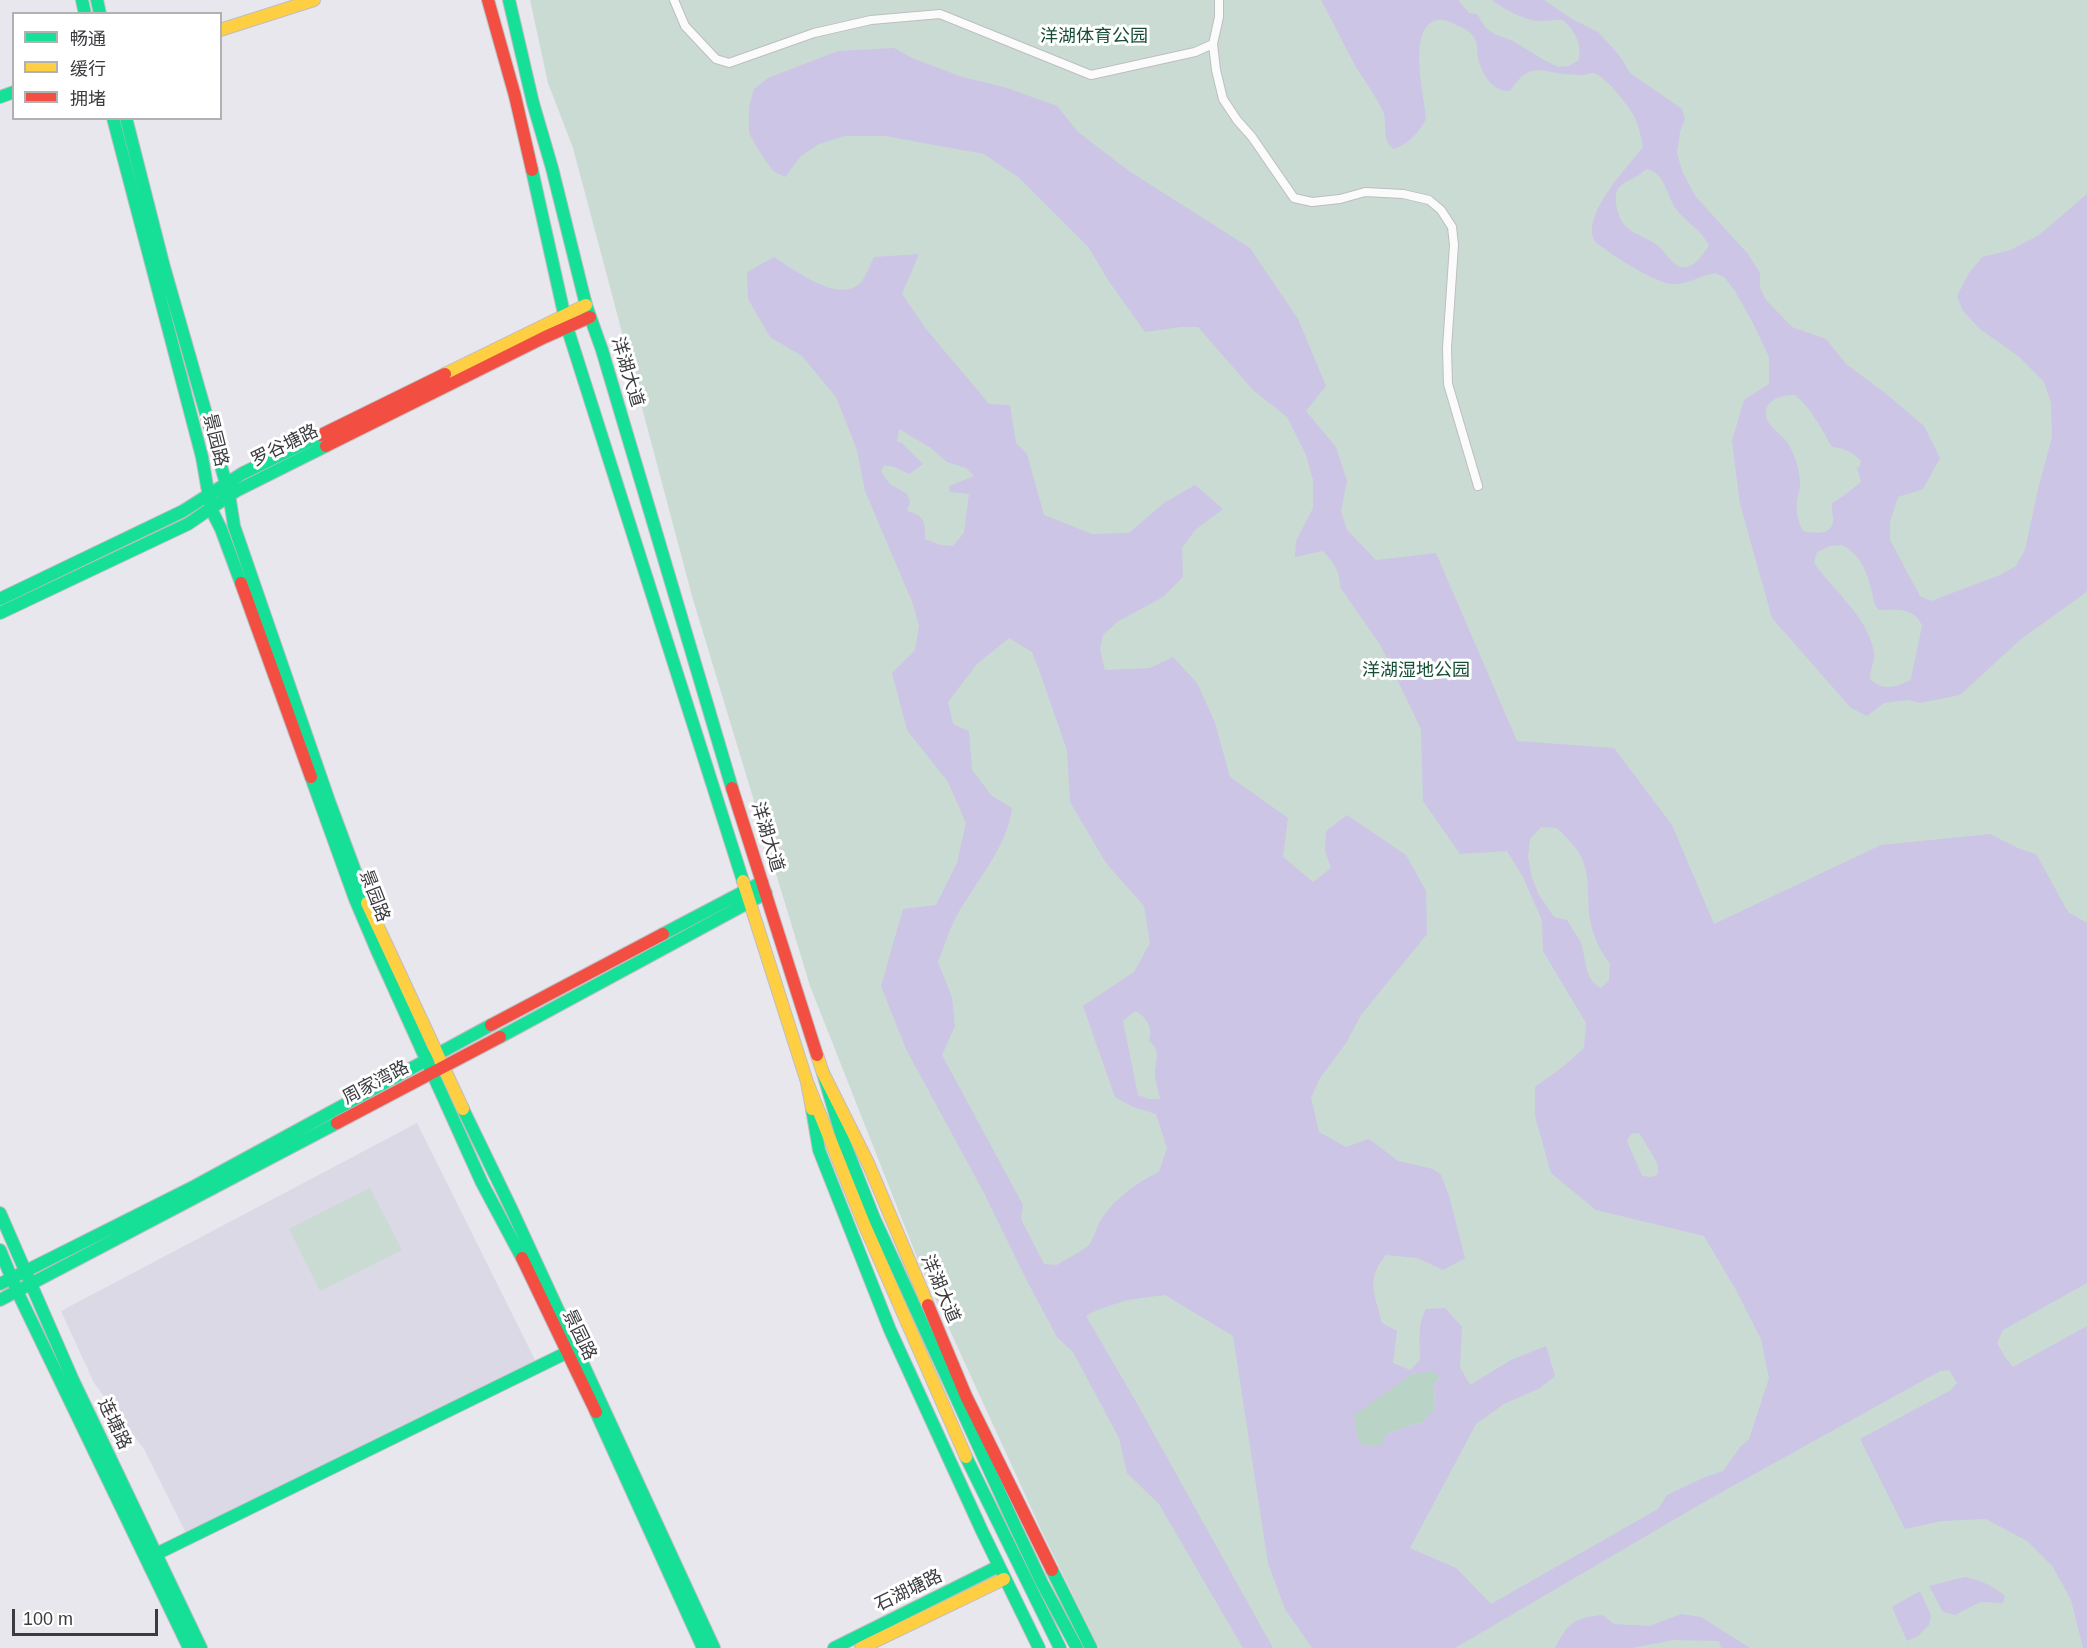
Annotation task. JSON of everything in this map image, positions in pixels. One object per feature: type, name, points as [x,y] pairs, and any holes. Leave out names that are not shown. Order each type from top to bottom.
[{"type":"main road","points":[[222,22],[291,0]]},
{"type":"main road","points":[[222,29],[314,0]]},
{"type":"main road","name":"洋湖大道","points":[[488,0],[515,96],[565,322],[807,1083],[819,1150],[890,1330],[1004,1579],[1039,1648]]},
{"type":"main road","name":"洋湖大道","points":[[508,0],[588,311],[602,350],[813,1045],[824,1073],[868,1163],[966,1396],[1091,1648]]},
{"type":"main road","name":"景园路","points":[[114,120],[202,457],[211,509],[225,540],[355,899],[431,1057],[443,1068],[574,1354],[714,1648]]},
{"type":"main road","name":"景园路","points":[[127,120],[164,267],[227,489],[234,526],[356,874],[431,1057],[432,1074],[482,1183],[574,1354],[618,1459],[703,1648]]},
{"type":"main road","name":"罗谷塘路","points":[[0,599],[183,511],[208,493],[227,489],[588,311]]},
{"type":"main road","name":"罗谷塘路","points":[[0,613],[188,524],[211,509],[227,489]]},
{"type":"main road","name":"周家湾路","points":[[0,1284],[195,1186],[431,1057],[764,887]]},
{"type":"main road","name":"周家湾路","points":[[0,1300],[432,1074],[748,895]]},
{"type":"main road","points":[[824,1073],[869,1221],[955,1434],[1060,1648]]},
{"type":"main road","points":[[807,1083],[869,1221],[1042,1583],[1077,1648]]},
{"type":"main road","name":"连塘路","points":[[0,1212],[23,1271],[99,1436],[189,1648]]},
{"type":"main road","name":"连塘路","points":[[0,1250],[17,1291],[153,1560],[201,1648]]},
{"type":"main road","points":[[153,1560],[574,1354]]},
{"type":"main road","name":"石湖塘路","points":[[834,1648],[999,1566]]},
{"type":"main road","name":"石湖塘路","points":[[861,1648],[1004,1579]]},
{"type":"street","points":[[674,0],[686,26],[716,59],[729,63],[814,33],[871,20],[940,14],[1090,75],[1195,52],[1214,44]]},
{"type":"street","points":[[1219,0],[1220,17],[1214,44],[1216,70],[1223,99],[1294,198],[1312,202],[1340,199],[1365,192],[1402,194],[1429,200],[1442,210],[1452,227],[1454,245],[1447,348],[1448,384],[1478,486]]},
{"type":"shaded area","points":[[1321,0],[1458,0],[1469,13],[1477,14],[1485,27],[1494,34],[1513,41],[1558,67],[1569,66],[1579,60],[1579,48],[1574,33],[1563,20],[1535,21],[1522,17],[1492,0],[1544,0],[1572,19],[1598,32],[1619,55],[1630,73],[1682,109],[1685,119],[1680,132],[1677,153],[1682,171],[1696,197],[1748,254],[1760,273],[1760,288],[1766,300],[1792,327],[1826,339],[1846,364],[1924,426],[1940,458],[1923,489],[1898,497],[1890,522],[1890,540],[1920,596],[1931,601],[2000,575],[2016,566],[2025,550],[2052,437],[2051,403],[2044,382],[2018,356],[1980,329],[1963,311],[1957,296],[1969,273],[1982,257],[2011,250],[2039,235],[2087,194],[2087,590],[2084,594],[2021,639],[1960,695],[1920,703],[1908,700],[1884,703],[1867,716],[1851,708],[1772,618],[1740,504],[1732,441],[1744,400],[1769,384],[1769,357],[1754,325],[1735,291],[1724,277],[1715,273],[1679,284],[1660,281],[1612,254],[1595,242],[1593,237],[1594,218],[1605,196],[1643,147],[1634,116],[1627,105],[1604,79],[1593,73],[1581,75],[1540,70],[1528,72],[1510,91],[1498,89],[1482,70],[1476,41],[1471,34],[1449,21],[1438,20],[1425,29],[1419,53],[1426,119],[1413,137],[1394,149],[1386,137],[1383,111],[1356,67]],"holes":[[[1646,169],[1661,178],[1674,206],[1709,246],[1690,266],[1681,267],[1674,263],[1657,245],[1625,226],[1620,217],[1616,200],[1619,187]],[[1795,395],[1816,419],[1832,447],[1848,451],[1861,461],[1860,467],[1857,467],[1861,482],[1833,502],[1832,526],[1825,532],[1803,531],[1798,518],[1797,500],[1800,481],[1797,465],[1789,445],[1771,426],[1766,417],[1769,403],[1781,397]],[[1842,545],[1856,556],[1865,570],[1875,605],[1879,610],[1904,611],[1915,615],[1919,620],[1922,626],[1911,679],[1906,682],[1885,687],[1870,679],[1874,659],[1870,638],[1857,615],[1814,563],[1817,552],[1830,546]]]},
{"type":"shaded area","points":[[894,48],[912,58],[962,77],[1004,87],[1057,106],[1078,132],[1129,171],[1250,248],[1298,319],[1326,386],[1306,411],[1336,447],[1347,481],[1341,511],[1347,530],[1376,560],[1436,553],[1517,741],[1614,748],[1672,825],[1714,924],[1881,845],[1990,834],[2036,854],[2068,912],[2087,923],[2087,1283],[2003,1330],[1997,1343],[2013,1367],[2087,1326],[2087,1648],[2083,1648],[2071,1600],[2053,1567],[2027,1541],[1986,1519],[1942,1521],[1905,1529],[1860,1439],[1951,1390],[1957,1383],[1949,1370],[1940,1371],[1711,1498],[1455,1648],[1312,1648],[1285,1609],[1268,1563],[1233,1336],[1165,1295],[1127,1300],[1097,1310],[1086,1316],[1273,1648],[1243,1648],[1159,1504],[1127,1473],[1119,1438],[1073,1352],[1057,1337],[1026,1279],[983,1191],[906,1049],[881,986],[903,909],[936,905],[957,863],[966,823],[948,782],[907,730],[892,673],[915,650],[919,626],[913,604],[865,491],[857,450],[836,397],[802,356],[770,337],[748,299],[747,272],[774,257],[814,282],[826,287],[849,289],[861,283],[874,257],[919,254],[902,294],[926,329],[989,404],[1010,405],[1016,443],[1027,454],[1044,515],[1092,534],[1129,533],[1164,503],[1195,485],[1223,509],[1195,530],[1182,548],[1183,577],[1163,597],[1117,622],[1103,635],[1100,649],[1105,670],[1150,668],[1173,657],[1197,683],[1215,723],[1230,777],[1288,818],[1283,857],[1313,882],[1331,868],[1325,851],[1326,831],[1347,815],[1406,855],[1426,891],[1427,934],[1361,1015],[1346,1043],[1320,1078],[1311,1098],[1319,1132],[1346,1147],[1369,1139],[1398,1161],[1433,1169],[1441,1175],[1449,1196],[1465,1258],[1443,1270],[1417,1258],[1386,1255],[1376,1272],[1374,1288],[1382,1323],[1397,1331],[1393,1363],[1410,1370],[1420,1360],[1420,1327],[1423,1315],[1426,1309],[1445,1308],[1462,1327],[1460,1367],[1470,1385],[1511,1360],[1546,1346],[1555,1376],[1540,1388],[1504,1404],[1476,1424],[1410,1548],[1456,1568],[1491,1604],[1658,1509],[1667,1495],[1723,1471],[1749,1439],[1769,1378],[1761,1339],[1736,1290],[1704,1236],[1596,1210],[1551,1173],[1535,1116],[1535,1087],[1584,1048],[1586,1023],[1543,951],[1542,920],[1523,877],[1507,851],[1460,854],[1423,801],[1421,729],[1381,646],[1340,587],[1338,572],[1333,563],[1323,551],[1295,557],[1296,541],[1313,508],[1313,480],[1306,455],[1287,417],[1253,390],[1198,327],[1145,332],[1108,280],[1089,248],[1018,177],[984,154],[885,136],[845,136],[819,144],[801,156],[785,177],[773,171],[749,133],[749,107],[754,89],[768,78],[838,51]],"holes":[[[899,429],[931,448],[947,462],[966,468],[974,476],[949,486],[950,492],[969,494],[964,533],[953,546],[941,545],[925,539],[923,520],[913,512],[907,511],[910,501],[907,494],[890,484],[881,472],[884,465],[895,467],[909,474],[923,464],[902,443],[897,442]],[[1009,638],[1032,652],[1067,750],[1070,802],[1106,863],[1144,906],[1150,943],[1134,972],[1083,1006],[1115,1097],[1133,1107],[1156,1114],[1167,1148],[1159,1172],[1134,1186],[1119,1198],[1101,1220],[1089,1245],[1057,1265],[1044,1264],[1021,1219],[1023,1205],[942,1055],[955,1026],[952,997],[938,962],[955,919],[1004,838],[1012,808],[992,796],[972,770],[969,731],[953,724],[948,702],[977,664]],[[1541,827],[1557,828],[1581,856],[1587,874],[1592,927],[1599,946],[1610,964],[1609,980],[1601,988],[1591,979],[1580,941],[1567,920],[1554,917],[1539,895],[1532,878],[1528,857],[1530,839]],[[1135,1011],[1148,1023],[1149,1041],[1157,1052],[1155,1077],[1160,1099],[1149,1099],[1138,1095],[1123,1021]],[[1639,1133],[1656,1162],[1658,1174],[1652,1177],[1642,1176],[1627,1141],[1631,1134]],[[1433,1371],[1440,1378],[1434,1384],[1435,1410],[1422,1423],[1387,1434],[1382,1446],[1363,1446],[1357,1437],[1354,1415],[1412,1374]]]},
{"type":"shaded area","points":[[417,1123],[536,1362],[186,1533],[144,1449],[94,1383],[61,1311]]},
{"type":"shaded area","points":[[1965,1577],[1981,1581],[1995,1589],[2005,1596],[2003,1603],[1980,1602],[1955,1615],[1943,1612],[1929,1586]]},
{"type":"shaded area","points":[[1920,1591],[1931,1615],[1929,1625],[1918,1636],[1907,1641],[1892,1607]]},
{"type":"shaded area","points":[[1681,1614],[1701,1617],[1750,1648],[1721,1648],[1719,1641],[1673,1640],[1632,1648],[1555,1648],[1568,1627],[1584,1618],[1602,1615],[1614,1624],[1650,1626]]},
{"type":"green space","name":"洋湖湿地公园","points":[[530,0],[2087,0],[2087,1648],[1099,1648],[1043,1534],[920,1265],[810,986],[692,596],[573,148],[548,83]]},
{"type":"green space","points":[[370,1188],[402,1250],[320,1291],[289,1229]]},
{"type":"green space","points":[[1433,1371],[1440,1377],[1434,1384],[1435,1410],[1422,1423],[1390,1432],[1382,1446],[1363,1446],[1357,1437],[1353,1415],[1412,1374]]},
{"type":"traffic: fast","points":[[82,0],[85,12]]},
{"type":"traffic: fast","points":[[97,0],[100,12]]},
{"type":"traffic: fast","points":[[509,0],[533,103],[552,168],[586,305],[602,350],[732,788]]},
{"type":"traffic: fast","points":[[0,97],[12,93]]},
{"type":"traffic: fast","points":[[114,120],[202,457],[211,509],[241,583]]},
{"type":"traffic: fast","points":[[127,120],[164,267],[229,494],[234,526],[329,801],[367,903]]},
{"type":"traffic: fast","points":[[532,170],[567,327],[743,881]]},
{"type":"traffic: fast","points":[[0,599],[183,511],[243,473],[321,435]]},
{"type":"traffic: fast","points":[[0,613],[188,524],[236,491],[326,446]]},
{"type":"traffic: fast","points":[[311,777],[355,899],[378,953],[482,1183],[522,1258]]},
{"type":"traffic: fast","points":[[663,934],[762,882]]},
{"type":"traffic: fast","points":[[500,1037],[766,893]]},
{"type":"traffic: fast","points":[[0,1284],[195,1186],[491,1025]]},
{"type":"traffic: fast","points":[[823,1073],[842,1137],[874,1218],[1015,1526],[1077,1648]]},
{"type":"traffic: fast","points":[[463,1109],[714,1648]]},
{"type":"traffic: fast","points":[[812,1109],[819,1150],[890,1330],[982,1531],[1039,1648]]},
{"type":"traffic: fast","points":[[0,1300],[337,1123]]},
{"type":"traffic: fast","points":[[0,1213],[72,1378],[201,1648]]},
{"type":"traffic: fast","points":[[0,1250],[17,1291],[189,1648]]},
{"type":"traffic: fast","points":[[146,1559],[572,1350]]},
{"type":"traffic: fast","points":[[596,1412],[703,1648]]},
{"type":"traffic: fast","points":[[966,1457],[1060,1648]]},
{"type":"traffic: fast","points":[[834,1648],[999,1566]]},
{"type":"traffic: fast","points":[[1052,1570],[1091,1648]]},
{"type":"traffic: slow","points":[[222,29],[314,0]]},
{"type":"traffic: slow","points":[[445,374],[586,305]]},
{"type":"traffic: slow","points":[[743,881],[807,1082],[812,1109]]},
{"type":"traffic: slow","points":[[367,903],[463,1109]]},
{"type":"traffic: slow","points":[[817,1055],[823,1073],[868,1163],[928,1305]]},
{"type":"traffic: slow","points":[[807,1082],[864,1224],[966,1457]]},
{"type":"traffic: slow","points":[[861,1648],[1004,1579]]},
{"type":"traffic: jam","points":[[488,0],[515,96],[532,170]]},
{"type":"traffic: jam","points":[[326,446],[590,317]]},
{"type":"traffic: jam","points":[[321,435],[445,374]]},
{"type":"traffic: jam","points":[[241,583],[311,777]]},
{"type":"traffic: jam","points":[[732,788],[817,1055]]},
{"type":"traffic: jam","points":[[491,1025],[663,934]]},
{"type":"traffic: jam","points":[[337,1123],[500,1037]]},
{"type":"traffic: jam","points":[[522,1258],[596,1412]]},
{"type":"traffic: jam","points":[[928,1305],[966,1396],[1052,1570]]},
{"type":"park label","name":"洋湖体育公园","points":[[1094,37]]}]
